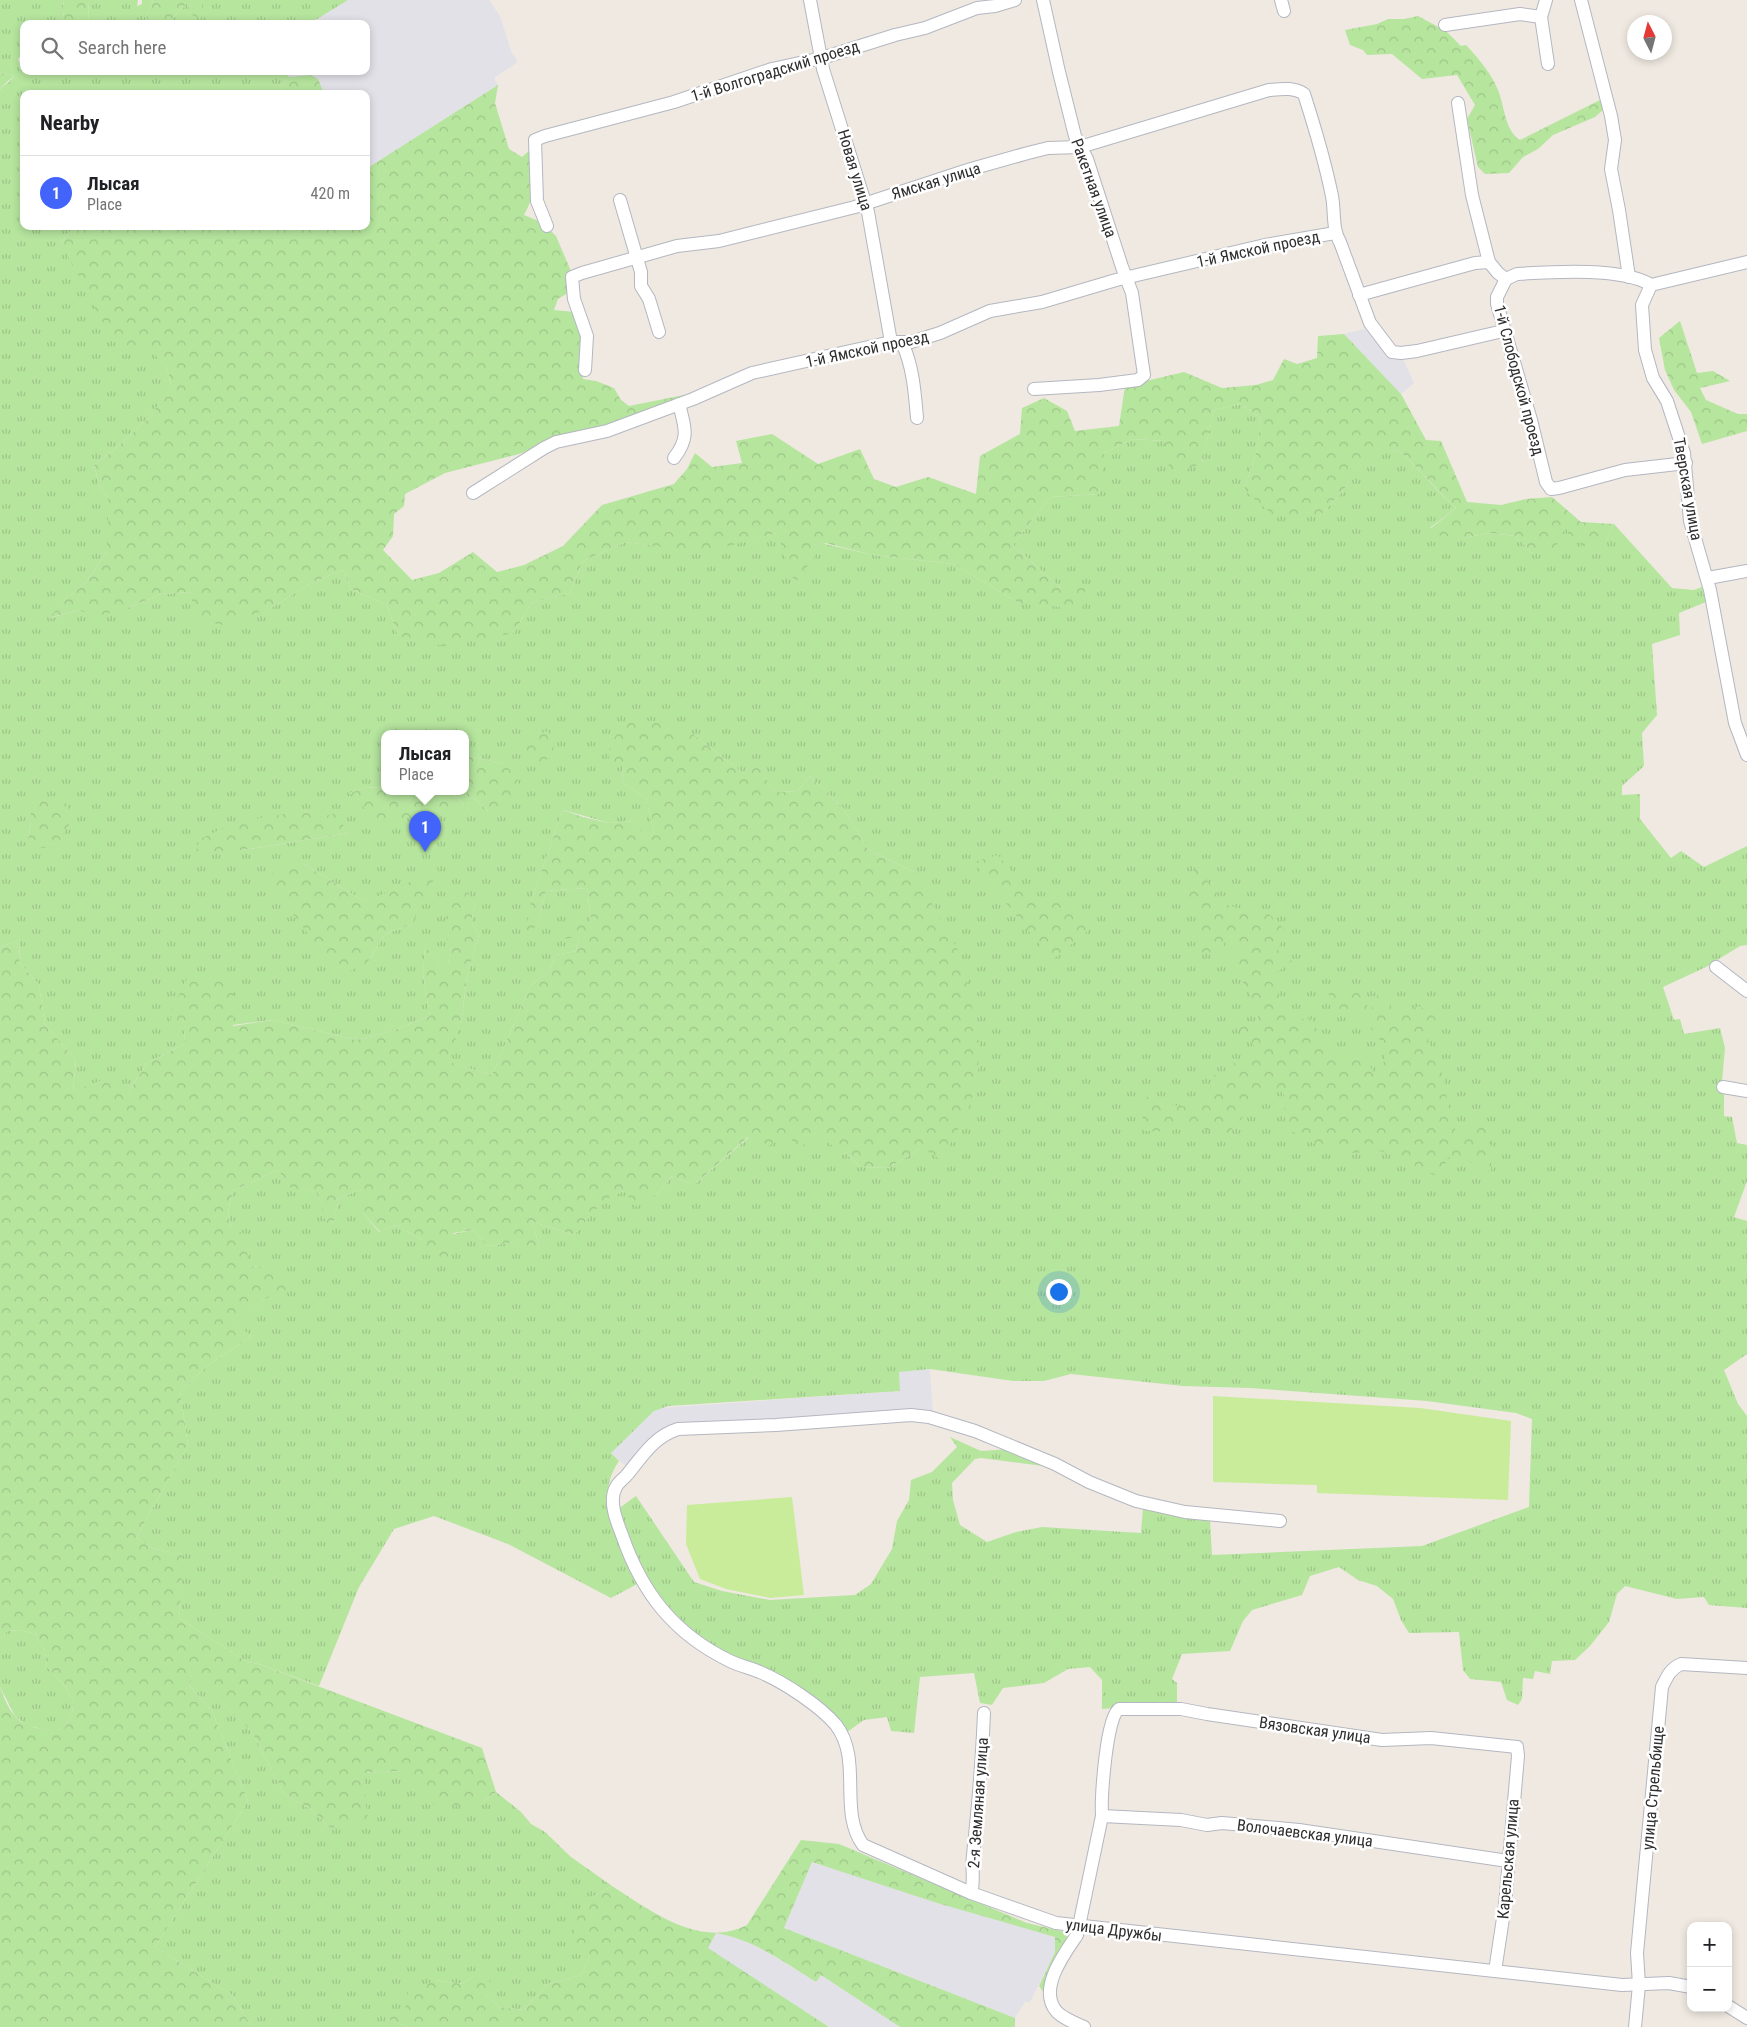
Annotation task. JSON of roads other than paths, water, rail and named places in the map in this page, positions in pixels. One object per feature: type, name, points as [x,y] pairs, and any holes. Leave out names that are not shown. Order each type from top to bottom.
[{"type":"street","name":"Новая улица","points":[[810,0],[823,69],[865,203],[876,249],[881,291],[897,342],[906,350],[918,418]]},
{"type":"street","name":"1-й Волгоградский проезд","points":[[547,226],[537,201],[535,140],[674,102],[772,69],[822,58],[895,35],[925,28],[978,8],[995,6],[1015,0]]},
{"type":"street","name":"Ракетная улица","points":[[1034,389],[1099,385],[1138,380],[1144,375],[1132,293],[1087,159],[1080,147],[1061,82],[1043,0]]},
{"type":"street","points":[[1546,0],[1541,17],[1548,64]]},
{"type":"street","points":[[1581,0],[1611,116],[1615,140],[1611,169],[1629,277]]},
{"type":"street","points":[[1445,24],[1520,14],[1541,17]]},
{"type":"street","name":"Ямская улица","points":[[585,370],[587,336],[574,299],[572,277],[677,246],[719,241],[855,207],[971,169],[1028,153],[1048,148],[1080,147],[1269,90],[1286,88],[1304,94],[1324,157],[1332,199],[1335,233]]},
{"type":"street","points":[[1359,295],[1475,263],[1489,262],[1472,195],[1458,103]]},
{"type":"street","points":[[620,200],[642,272],[641,286],[649,299],[659,332]]},
{"type":"street","points":[[1335,233],[1370,323],[1392,352],[1401,353],[1503,331]]},
{"type":"street","name":"1-й Ямской проезд","points":[[473,493],[556,442],[608,431],[752,373],[940,332],[990,311],[1042,302],[1265,245],[1335,233]]},
{"type":"street","name":"1-й Слободской проезд","points":[[1489,262],[1506,279],[1497,297],[1503,331],[1530,420],[1546,482],[1551,489],[1625,470],[1686,463]]},
{"type":"street","points":[[1506,279],[1517,274],[1597,273],[1629,277],[1645,281],[1651,285],[1747,262]]},
{"type":"street","name":"Тверская улица","points":[[1651,285],[1642,306],[1646,350],[1652,378],[1672,412],[1686,463],[1690,521],[1708,578],[1747,755]]},
{"type":"street","points":[[674,458],[682,447],[686,435],[679,404]]},
{"type":"street","points":[[1708,578],[1747,571]]},
{"type":"street","points":[[1716,967],[1747,991]]},
{"type":"street","points":[[1723,1087],[1747,1091]]},
{"type":"street","name":"улица Дружбы","points":[[1280,1521],[1194,1513],[1136,1501],[1089,1482],[1037,1456],[975,1432],[929,1417],[911,1416],[776,1425],[678,1428],[664,1433],[648,1449],[615,1489],[613,1499],[615,1515],[630,1558],[671,1621],[701,1645],[731,1662],[763,1673],[805,1698],[835,1725],[841,1734],[849,1758],[852,1818],[856,1835],[863,1845],[971,1892],[1056,1923],[1622,1985],[1669,1983],[1687,1986]]},
{"type":"street","name":"улица Стрельбище","points":[[1639,1985],[1637,1953],[1662,1687],[1668,1674],[1674,1667],[1681,1664],[1747,1668]]},
{"type":"street","name":"Вязовская улица","points":[[1102,1816],[1101,1800],[1108,1738],[1115,1712],[1119,1709],[1180,1709],[1382,1740],[1432,1738],[1517,1747]]},
{"type":"street","name":"2-я Земляная улица","points":[[971,1892],[974,1882],[972,1865],[981,1772],[984,1713]]},
{"type":"street","name":"Карельская улица","points":[[1495,1971],[1505,1905],[1518,1756],[1517,1747]]},
{"type":"street","points":[[1084,2027],[1070,2021],[1057,2012],[1050,1999],[1051,1983],[1077,1935],[1102,1816]]},
{"type":"street","name":"Волочаевская улица","points":[[1102,1816],[1181,1820],[1206,1825],[1222,1823],[1299,1830],[1508,1861]]},
{"type":"street","points":[[1636,2027],[1639,1985]]},
{"type":"street","points":[[1732,2009],[1747,2018]]},
{"type":"place","name":"Лысая","points":[[425,852]]}]
